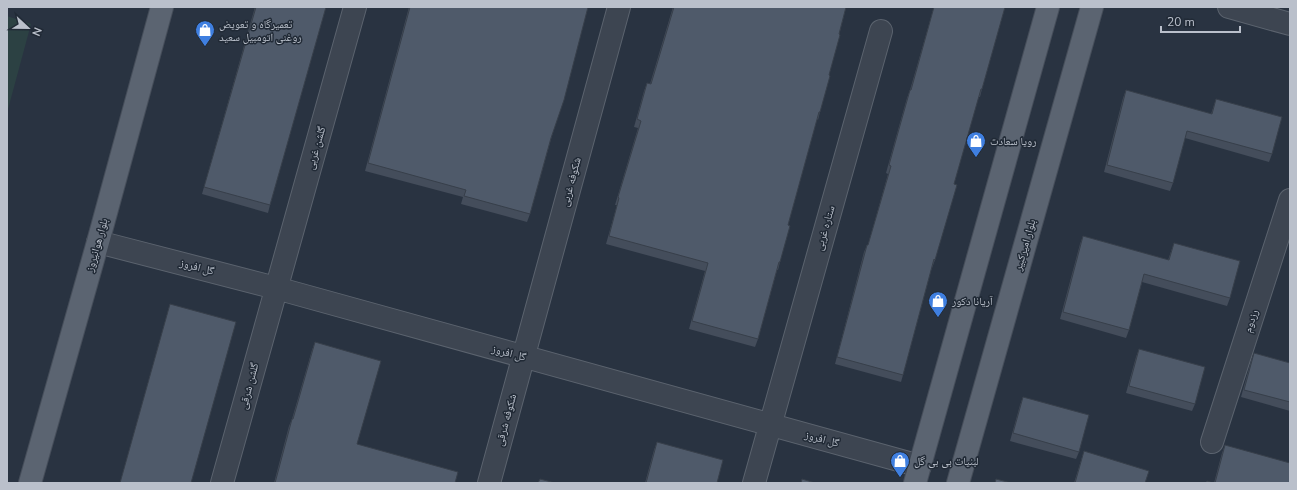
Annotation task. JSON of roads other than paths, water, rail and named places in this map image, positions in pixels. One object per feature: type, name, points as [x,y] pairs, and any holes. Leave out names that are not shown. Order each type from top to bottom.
[{"type":"main road","name":"بلوار هوانیروز","points":[[30,483],[162,7]]},
{"type":"main road","points":[[918,474],[1048,7]]},
{"type":"main road","name":"بلوار امیرکبیر","points":[[958,483],[1092,7]]},
{"type":"street","name":"گلشن غربی","points":[[276,288],[355,7]]},
{"type":"street","name":"شکوفه غربی","points":[[524,356],[619,7]]},
{"type":"street","points":[[1229,7],[1290,24]]},
{"type":"street","name":"ستاره غربی","points":[[754,483],[881,31]]},
{"type":"street","name":"رزدوم","points":[[1212,442],[1290,200]]},
{"type":"street","name":"گل افروز","points":[[98,242],[276,288],[770,424],[918,474]]},
{"type":"street","name":"گلشن شرقی","points":[[222,483],[276,288]]},
{"type":"street","name":"شکوفه شرقی","points":[[489,483],[524,356]]},
{"type":"place","name":"تعمیرگاه و تعویض روغنی اتومبیل سعید","points":[[205,47]]},
{"type":"place","name":"رویا سعادت","points":[[976,158]]},
{"type":"place","name":"آریانا دکور","points":[[938,318]]},
{"type":"place","name":"لبنیات بی بی گل","points":[[900,478]]}]
